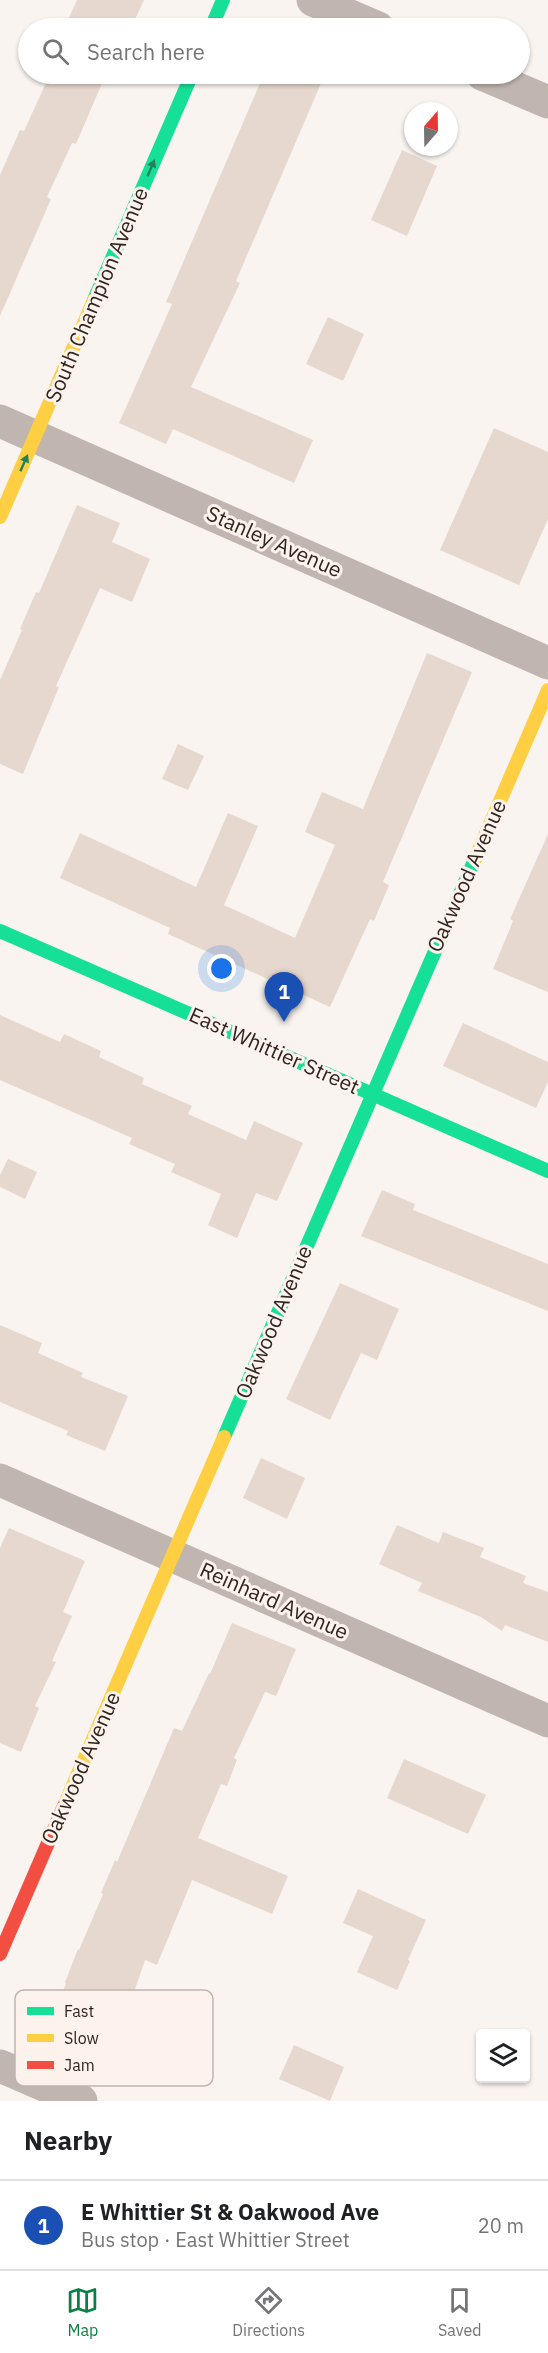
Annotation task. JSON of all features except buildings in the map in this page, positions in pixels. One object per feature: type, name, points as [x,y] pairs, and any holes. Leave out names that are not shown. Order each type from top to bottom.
[{"type":"street","points":[[215,18],[223,0]]},
{"type":"street","points":[[313,0],[355,18]]},
{"type":"street","name":"South Champion Avenue","points":[[0,517],[188,84]]},
{"type":"street","points":[[506,84],[548,102]]},
{"type":"street","name":"Stanley Avenue","points":[[0,421],[548,663]]},
{"type":"street","name":"Oakwood Avenue","points":[[0,1954],[548,690]]},
{"type":"street","name":"East Whittier Street","points":[[0,931],[548,1171]]},
{"type":"street","name":"Reinhard Avenue","points":[[0,1480],[548,1722]]},
{"type":"street","points":[[0,2066],[15,2072]]},
{"type":"street","points":[[46,2086],[81,2101]]},
{"type":"traffic: fast","points":[[215,18],[223,0]]},
{"type":"traffic: fast","points":[[94,300],[188,84]]},
{"type":"traffic: fast","points":[[224,1437],[475,859]]},
{"type":"traffic: fast","points":[[0,931],[548,1171]]},
{"type":"traffic: slow","points":[[0,517],[94,300]]},
{"type":"traffic: slow","points":[[475,859],[548,690]]},
{"type":"traffic: slow","points":[[64,1806],[224,1437]]},
{"type":"traffic: jam","points":[[0,1954],[64,1806]]},
{"type":"place","name":"E Whittier St & Oakwood Ave","points":[[284,1022]]}]
